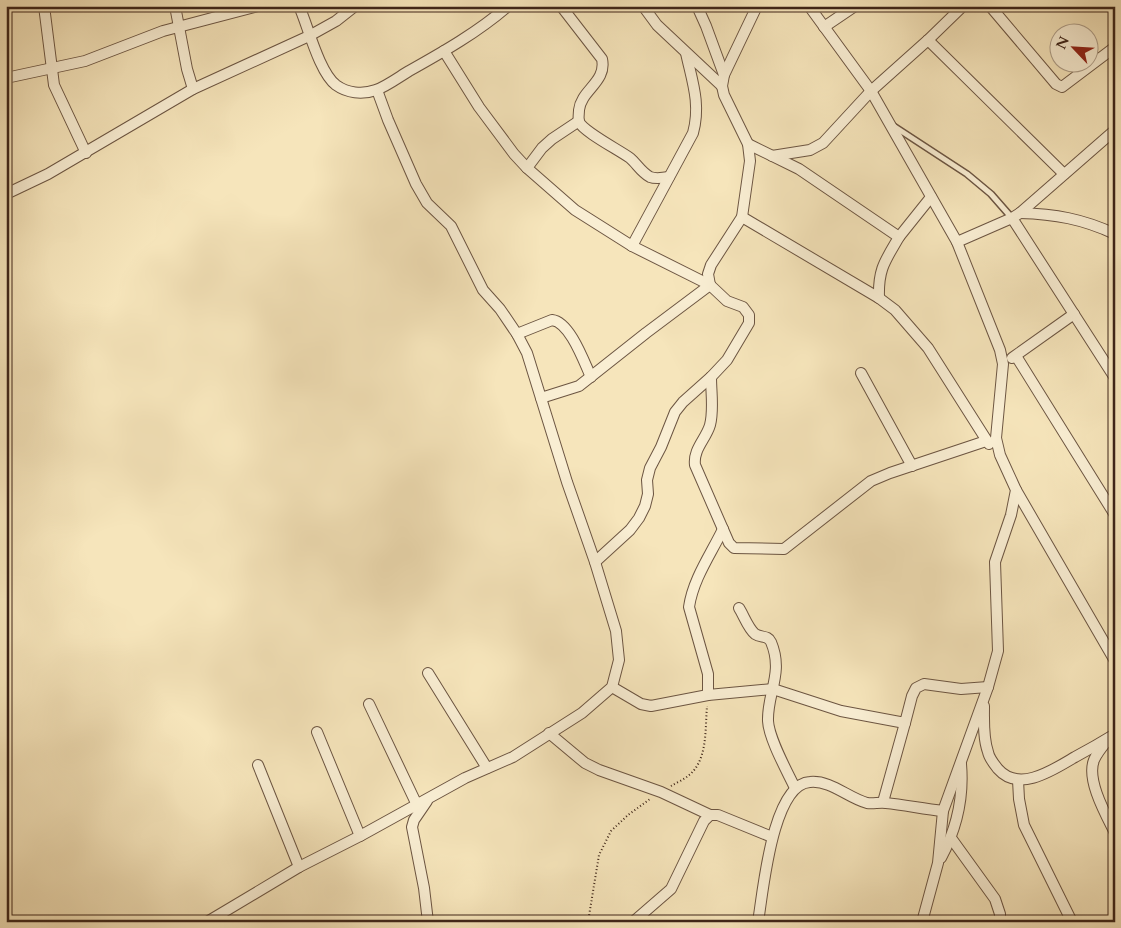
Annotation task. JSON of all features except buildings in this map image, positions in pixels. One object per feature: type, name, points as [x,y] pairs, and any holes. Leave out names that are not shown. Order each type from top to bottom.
[{"type":"street","points":[[44,6],[51,68],[57,94],[86,153]]},
{"type":"street","points":[[175,6],[187,69],[193,89]]},
{"type":"street","points":[[6,78],[93,58],[163,31],[258,6]]},
{"type":"street","points":[[299,6],[309,36],[326,73],[335,84],[349,92],[377,90],[444,51],[497,16],[508,6]]},
{"type":"street","points":[[6,194],[86,153],[193,89],[309,36],[355,6]]},
{"type":"street","points":[[560,6],[602,59],[604,68],[600,77],[582,100],[579,108],[579,122],[631,159],[643,173],[652,178],[669,178]]},
{"type":"street","points":[[644,6],[657,25],[722,86]]},
{"type":"street","points":[[697,6],[724,75]]},
{"type":"street","points":[[710,285],[708,274],[711,264],[742,217],[750,161],[748,144],[724,95],[722,86],[724,75],[757,6]]},
{"type":"street","points":[[809,6],[871,91],[957,242],[1000,350],[1003,364],[996,438],[1000,455],[1016,490],[1115,661]]},
{"type":"street","points":[[824,27],[855,6]]},
{"type":"street","points":[[772,156],[810,150],[823,143],[871,91],[963,6]]},
{"type":"street","points":[[990,6],[1056,84],[1062,87],[1115,47]]},
{"type":"street","points":[[928,40],[1064,174]]},
{"type":"street","points":[[444,51],[479,107],[514,154],[527,168],[575,210],[632,246],[710,285],[727,301],[743,307],[749,315],[749,323],[726,360],[711,377],[682,402],[675,412],[650,468],[647,480],[648,494],[639,518],[630,530],[595,562]]},
{"type":"street","points":[[632,246],[693,133],[697,119],[697,104],[686,53]]},
{"type":"street","points":[[207,922],[299,867],[487,768],[513,757],[582,713],[612,687],[619,660],[616,631],[527,353],[517,334],[483,290],[451,226],[427,203],[416,184],[377,90]]},
{"type":"street","points":[[527,168],[542,148],[552,139],[579,122]]},
{"type":"street","points":[[957,242],[1016,216],[1115,130]]},
{"type":"street","points":[[748,144],[799,169],[899,236]]},
{"type":"street","points":[[879,298],[878,280],[883,265],[899,236],[930,197]]},
{"type":"street","points":[[1016,216],[1043,214],[1072,218],[1099,226],[1115,234]]},
{"type":"street","points":[[1016,216],[1074,314],[1115,378]]},
{"type":"street","points":[[742,217],[896,310],[928,348],[986,441],[1000,455]]},
{"type":"street","points":[[542,398],[579,386],[710,285]]},
{"type":"street","points":[[1003,364],[1074,314]]},
{"type":"street","points":[[517,334],[552,320],[561,323],[572,338],[591,377]]},
{"type":"street","points":[[1016,356],[1115,515]]},
{"type":"street","points":[[861,373],[912,466]]},
{"type":"street","points":[[711,377],[712,415],[706,436],[697,448],[694,464],[731,547],[734,548],[784,549],[871,481],[986,441]]},
{"type":"street","points":[[922,922],[938,863],[943,811],[988,687],[998,651],[995,562],[1011,515],[1016,490]]},
{"type":"street","points":[[708,696],[708,674],[689,607],[696,582],[723,529]]},
{"type":"street","points":[[738,608],[753,632],[770,640],[777,667],[768,723],[795,788]]},
{"type":"street","points":[[428,673],[487,768]]},
{"type":"street","points":[[883,802],[912,696],[916,688],[924,684],[961,689],[988,687]]},
{"type":"street","points":[[612,687],[641,704],[651,706],[708,696],[773,689],[841,711],[905,723]]},
{"type":"street","points":[[983,700],[984,731],[988,754],[1001,772],[1018,780],[1032,779],[1051,771],[1112,736]]},
{"type":"street","points":[[369,704],[417,805]]},
{"type":"street","points":[[317,732],[360,836]]},
{"type":"street","points":[[549,734],[585,763],[598,770],[661,792],[710,815],[718,815],[772,837]]},
{"type":"street","points":[[1112,736],[1093,762],[1092,774],[1095,789],[1115,833]]},
{"type":"street","points":[[938,863],[951,838],[960,806],[963,784],[960,760]]},
{"type":"street","points":[[258,765],[299,867]]},
{"type":"street","points":[[1018,780],[1019,799],[1024,824],[1072,922]]},
{"type":"street","points":[[758,922],[772,837],[789,796],[795,788],[809,782],[829,785],[861,801],[870,803],[883,802],[943,811]]},
{"type":"street","points":[[427,800],[414,820],[412,827],[424,888],[428,922]]},
{"type":"street","points":[[633,922],[671,889],[704,821],[710,815]]},
{"type":"street","points":[[951,838],[994,899],[1000,914],[1000,922]]},
{"type":"lane","points":[[888,122],[967,174],[1016,216]]},
{"type":"path","points":[[588,922],[598,855],[611,831],[628,815],[688,776],[698,766],[704,746],[708,696]]}]
